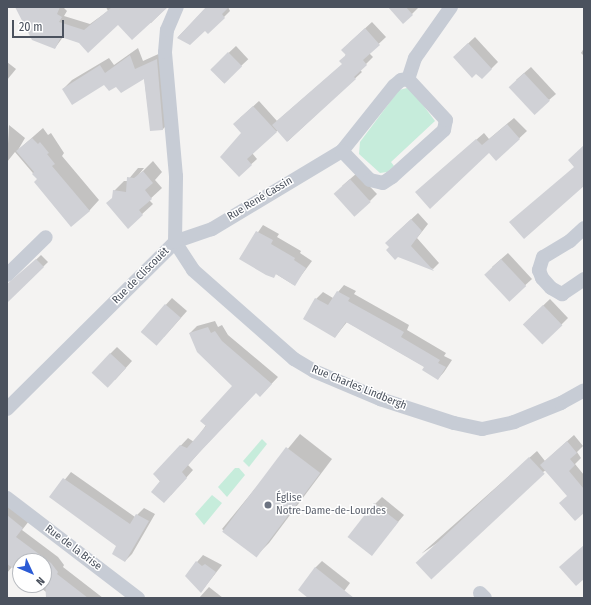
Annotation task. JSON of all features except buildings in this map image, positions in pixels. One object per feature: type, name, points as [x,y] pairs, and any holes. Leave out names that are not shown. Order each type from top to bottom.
[{"type":"street","name":"Rue de Cliscouët","points":[[7,410],[175,242],[176,176],[165,47],[169,24],[177,7]]},
{"type":"street","points":[[342,151],[370,180],[383,182],[392,177],[444,130],[446,120],[408,79],[415,58],[451,7]]},
{"type":"street","name":"Rue René Cassin","points":[[175,242],[212,229],[342,151],[394,86],[401,80],[408,79]]},
{"type":"street","points":[[584,228],[570,241],[543,257],[539,270],[551,288],[562,294],[584,279]]},
{"type":"street","points":[[7,275],[46,236]]},
{"type":"street","name":"Rue Charles Lindbergh","points":[[175,242],[193,270],[294,359],[314,371],[380,399],[461,425],[482,429],[514,422],[561,403],[584,390]]},
{"type":"street","name":"Rue de la Brise","points":[[7,498],[138,598]]},
{"type":"green space","points":[[407,88],[414,93],[435,121],[391,162],[394,166],[387,172],[380,173],[359,154],[360,142],[399,90]]},
{"type":"green space","points":[[262,439],[267,444],[249,467],[243,461]]},
{"type":"green space","points":[[235,468],[239,468],[245,475],[227,497],[218,487]]},
{"type":"green space","points":[[212,495],[222,503],[204,525],[195,514]]},
{"type":"place","name":"Église Notre-Dame-de-Lourdes","points":[[268,505]]}]
